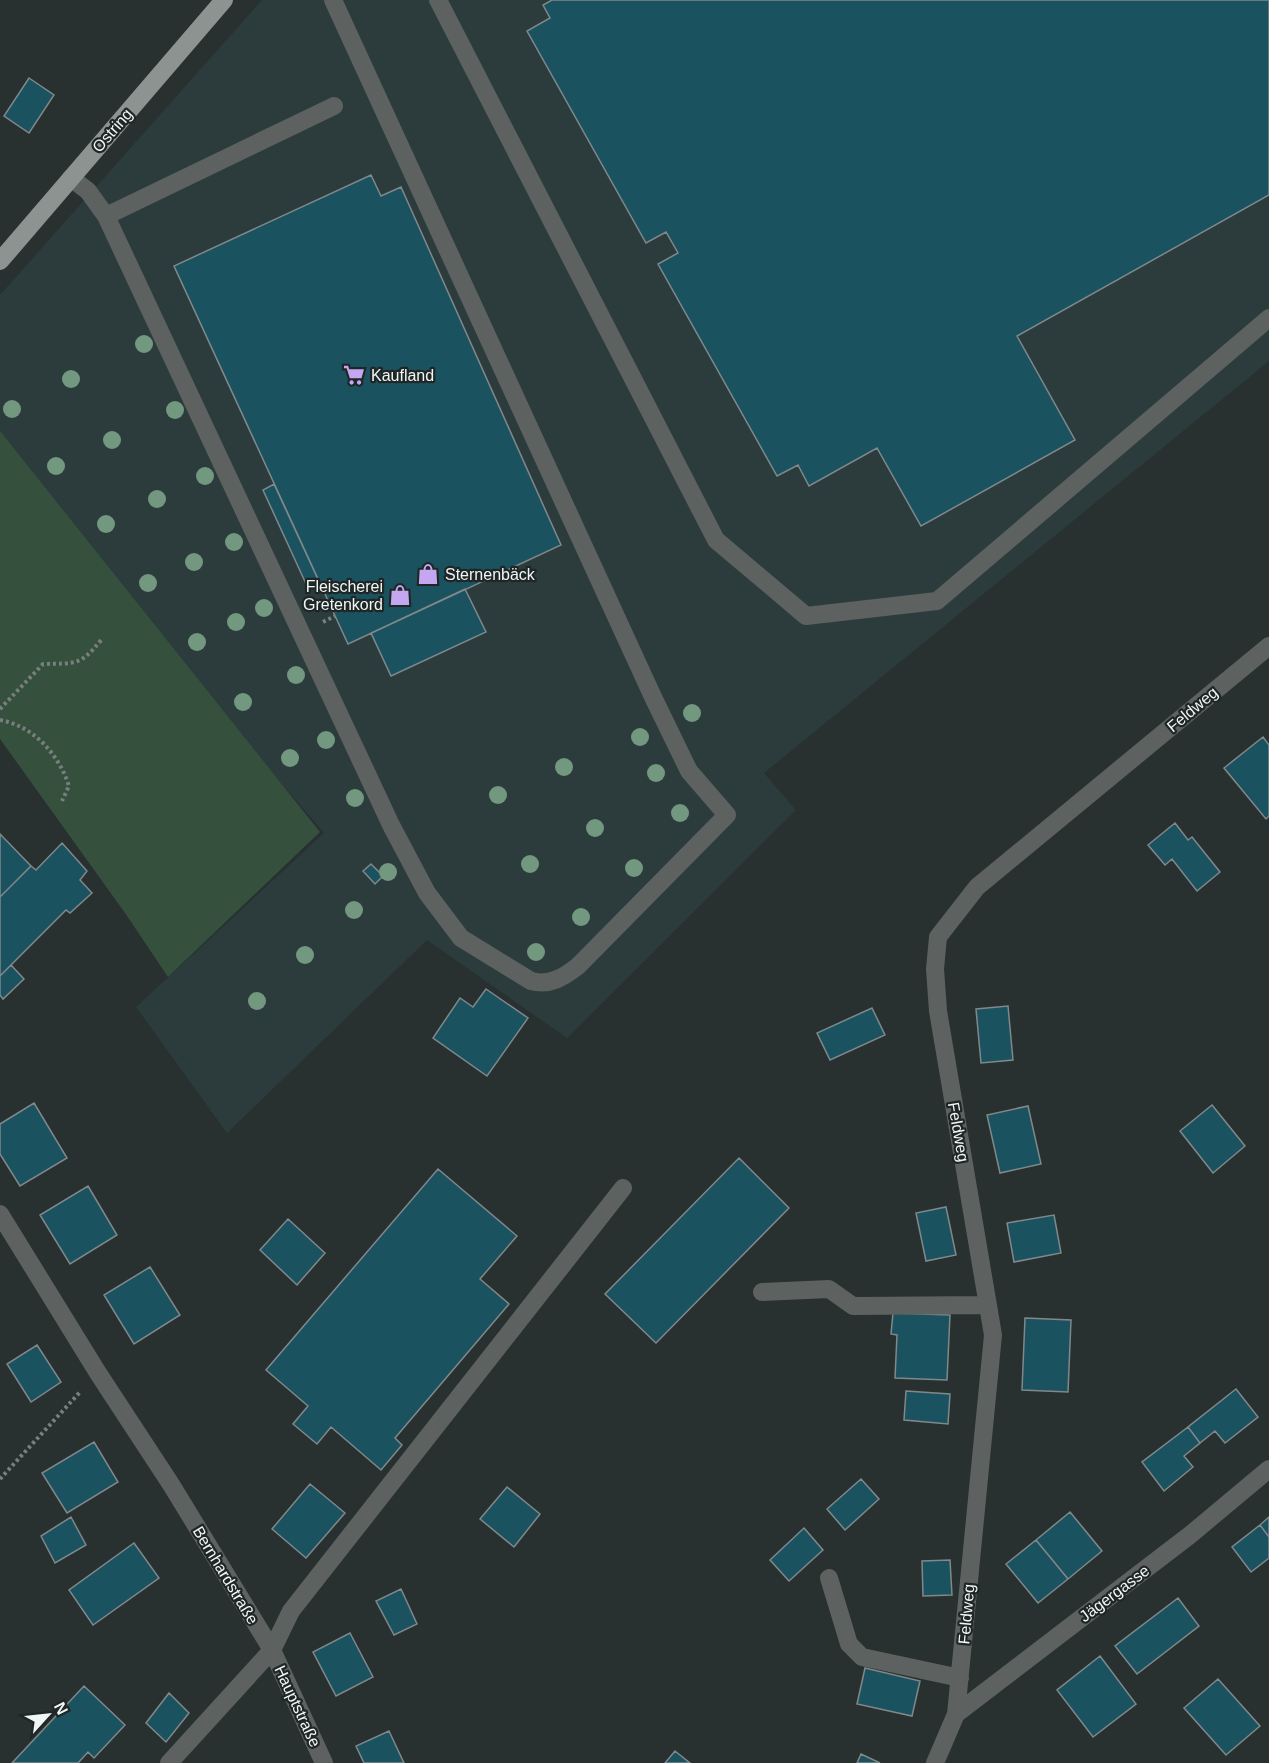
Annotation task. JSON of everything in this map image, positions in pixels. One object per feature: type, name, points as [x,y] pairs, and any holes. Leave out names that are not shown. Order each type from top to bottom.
[{"type":"main road","name":"Ostring","points":[[0,261],[224,0]]},
{"type":"street","points":[[71,178],[88,191],[106,216],[391,825],[427,893],[461,938],[531,981],[539,983],[562,978],[578,966],[727,815],[689,771],[653,697],[333,0]]},
{"type":"street","points":[[438,0],[716,540],[806,616],[937,601],[1269,318]]},
{"type":"street","points":[[106,216],[334,106]]},
{"type":"street","name":"Feldweg","points":[[935,1763],[956,1714],[993,1335],[938,1011],[935,969],[938,937],[977,887],[1269,646]]},
{"type":"street","points":[[169,1763],[272,1650],[291,1611],[623,1188]]},
{"type":"street","name":"Bernhardstraße","points":[[0,1214],[98,1373],[172,1486],[272,1650]]},
{"type":"street","points":[[762,1292],[829,1289],[853,1306],[987,1305]]},
{"type":"street","name":"Jägergasse","points":[[956,1714],[1190,1535],[1269,1469]]},
{"type":"street","points":[[829,1578],[849,1644],[862,1657],[960,1678]]},
{"type":"street","name":"Hauptstraße","points":[[272,1650],[324,1763]]},
{"type":"path","points":[[0,709],[44,664],[74,663],[85,659],[102,639]]},
{"type":"path","points":[[0,720],[17,723],[42,742],[62,766],[69,786],[62,801]]},
{"type":"path","points":[[0,1479],[98,1373]]},
{"type":"shaded area","points":[[262,0],[1269,0],[1269,361],[764,773],[796,810],[567,1038],[427,940],[227,1133],[136,1007],[324,833],[0,456],[0,295]]},
{"type":"green space","points":[[0,431],[320,832],[168,977],[0,739]]},
{"type":"building","points":[[552,0],[1269,0],[1269,195],[1017,336],[1075,440],[921,526],[877,448],[809,486],[798,465],[777,476],[658,264],[678,253],[666,232],[646,243],[527,31],[550,18],[543,5]]},
{"type":"building","points":[[29,78],[54,95],[29,133],[4,116]]},
{"type":"building","name":"Kaufland","points":[[371,175],[381,196],[401,187],[561,545],[348,644],[174,266]]},
{"type":"building","points":[[274,484],[322,588],[319,590],[307,586],[263,490]]},
{"type":"building","points":[[465,589],[486,632],[391,676],[371,633]]},
{"type":"building","points":[[1263,737],[1269,745],[1269,816],[1266,819],[1224,768]]},
{"type":"building","points":[[1175,823],[1188,840],[1192,837],[1220,872],[1197,891],[1172,859],[1165,865],[1148,845]]},
{"type":"building","points":[[0,834],[31,866],[0,897]]},
{"type":"building","points":[[62,843],[87,871],[80,880],[92,893],[70,913],[66,910],[0,976],[0,897],[31,866],[36,870]]},
{"type":"building","points":[[371,864],[383,876],[375,884],[363,871]]},
{"type":"building","points":[[11,965],[24,979],[3,999],[0,995],[0,976]]},
{"type":"building","points":[[486,989],[528,1018],[487,1076],[433,1038],[460,998],[473,1007]]},
{"type":"building","points":[[1008,1006],[1013,1060],[981,1063],[976,1009]]},
{"type":"building","points":[[872,1008],[885,1035],[830,1060],[817,1033]]},
{"type":"building","points":[[34,1103],[67,1158],[20,1186],[0,1154],[0,1124]]},
{"type":"building","points":[[1212,1105],[1245,1146],[1213,1173],[1180,1131]]},
{"type":"building","points":[[1028,1106],[1041,1164],[1000,1173],[987,1115]]},
{"type":"building","points":[[739,1158],[789,1208],[656,1343],[605,1294]]},
{"type":"building","points":[[438,1169],[517,1236],[480,1279],[509,1304],[395,1438],[402,1445],[381,1470],[331,1427],[317,1444],[293,1424],[308,1406],[266,1370]]},
{"type":"building","points":[[88,1186],[117,1235],[70,1264],[40,1215]]},
{"type":"building","points":[[946,1207],[956,1255],[926,1261],[916,1213]]},
{"type":"building","points":[[1054,1215],[1061,1253],[1014,1262],[1007,1223]]},
{"type":"building","points":[[288,1219],[325,1253],[297,1285],[260,1250]]},
{"type":"building","points":[[150,1267],[180,1315],[134,1344],[104,1295]]},
{"type":"building","points":[[893,1313],[950,1315],[947,1380],[895,1378],[897,1335],[891,1334]]},
{"type":"building","points":[[1025,1318],[1071,1320],[1068,1392],[1022,1390]]},
{"type":"building","points":[[37,1345],[61,1382],[31,1402],[7,1364]]},
{"type":"building","points":[[1236,1389],[1258,1417],[1225,1443],[1215,1431],[1200,1443],[1188,1427]]},
{"type":"building","points":[[906,1391],[950,1394],[948,1424],[904,1420]]},
{"type":"building","points":[[1188,1427],[1200,1443],[1184,1456],[1193,1467],[1164,1491],[1142,1462]]},
{"type":"building","points":[[94,1442],[118,1482],[67,1513],[42,1473]]},
{"type":"building","points":[[861,1479],[879,1499],[845,1530],[827,1509]]},
{"type":"building","points":[[310,1484],[345,1513],[306,1558],[272,1529]]},
{"type":"building","points":[[507,1487],[540,1514],[514,1547],[480,1519]]},
{"type":"building","points":[[1070,1512],[1102,1551],[1068,1579],[1036,1540]]},
{"type":"building","points":[[71,1517],[86,1545],[55,1563],[41,1536]]},
{"type":"building","points":[[1269,1517],[1269,1537],[1260,1525]]},
{"type":"building","points":[[1260,1525],[1269,1537],[1269,1558],[1251,1572],[1232,1547]]},
{"type":"building","points":[[804,1528],[823,1550],[789,1581],[770,1560]]},
{"type":"building","points":[[1036,1540],[1068,1579],[1038,1603],[1006,1564]]},
{"type":"building","points":[[134,1543],[159,1578],[93,1625],[69,1590]]},
{"type":"building","points":[[950,1560],[952,1595],[923,1596],[922,1561]]},
{"type":"building","points":[[401,1589],[417,1624],[394,1635],[376,1601]]},
{"type":"building","points":[[1178,1598],[1199,1626],[1137,1674],[1115,1646]]},
{"type":"building","points":[[350,1633],[373,1677],[336,1696],[313,1652]]},
{"type":"building","points":[[1100,1656],[1136,1704],[1093,1737],[1057,1690]]},
{"type":"building","points":[[865,1668],[920,1681],[912,1716],[857,1704]]},
{"type":"building","points":[[1218,1679],[1260,1726],[1226,1755],[1184,1708]]},
{"type":"building","points":[[84,1686],[125,1725],[94,1758],[88,1752],[78,1763],[12,1763]]},
{"type":"building","points":[[169,1693],[189,1713],[166,1742],[146,1723]]},
{"type":"building","points":[[389,1731],[404,1763],[364,1763],[356,1746]]},
{"type":"building","points":[[675,1751],[690,1763],[665,1763]]},
{"type":"building","points":[[861,1754],[880,1763],[857,1763]]},
{"type":"place","name":"Kaufland","points":[[354,375]]},
{"type":"place","name":"Sternenbäck","points":[[428,574]]},
{"type":"place","name":"Fleischerei Gretenkord","points":[[400,595]]}]
